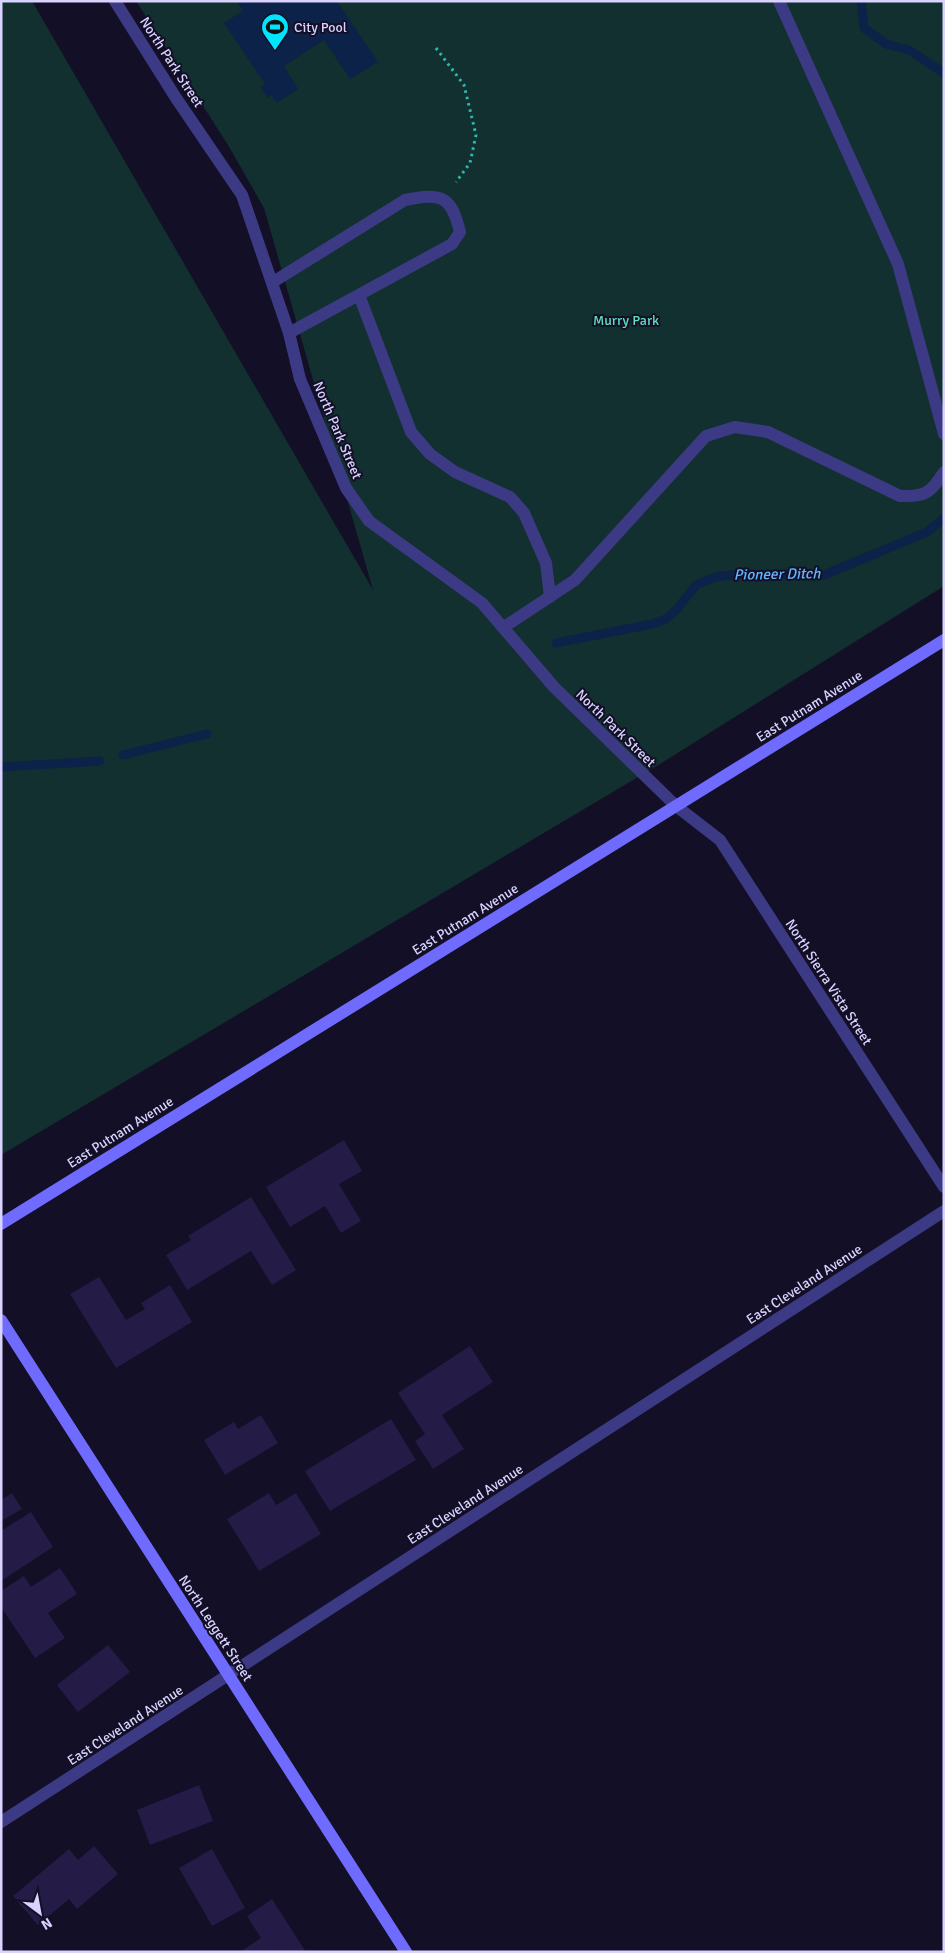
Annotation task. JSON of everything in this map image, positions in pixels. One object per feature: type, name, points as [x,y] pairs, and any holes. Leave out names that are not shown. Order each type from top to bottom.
[{"type":"street","name":"North Park Street","points":[[115,1],[176,98],[242,195],[273,282],[289,333],[300,379],[346,488],[369,521],[482,603],[554,688],[676,806]]},
{"type":"street","points":[[779,1],[898,264],[944,434]]},
{"type":"street","points":[[273,282],[405,200],[430,195],[444,199],[456,214],[460,232],[452,244],[360,296],[289,333]]},
{"type":"street","points":[[360,296],[411,432],[430,454],[455,472],[510,497],[524,513],[546,564],[550,597]]},
{"type":"street","points":[[504,627],[575,580],[706,436],[735,427],[768,432],[900,496],[920,497],[934,488],[944,472]]},
{"type":"street","name":"East Putnam Avenue","points":[[1,1224],[944,640]]},
{"type":"street","name":"North Sierra Vista Street","points":[[676,806],[720,840],[944,1187]]},
{"type":"street","name":"East Cleveland Avenue","points":[[1,1822],[944,1211]]},
{"type":"street","name":"North Leggett Street","points":[[1,1320],[406,1952]]},
{"type":"path","points":[[436,48],[464,85],[476,135],[470,163],[444,199]]},
{"type":"green space","name":"Murry Park","points":[[1,1],[32,1],[373,590],[264,208],[228,145],[136,1],[944,1],[944,586],[660,764],[1,1155]]},
{"type":"water","name":"City Pool","points":[[237,1],[337,1],[378,62],[350,79],[324,40],[284,66],[298,89],[277,103],[271,95],[268,98],[260,87],[265,84],[224,23],[243,11]]},
{"type":"building","points":[[344,1140],[362,1171],[339,1184],[361,1221],[341,1233],[325,1206],[290,1227],[266,1187]]},
{"type":"building","points":[[251,1197],[296,1270],[272,1285],[251,1251],[187,1290],[166,1255],[191,1240],[188,1236]]},
{"type":"building","points":[[99,1277],[126,1320],[145,1309],[141,1303],[170,1285],[192,1322],[116,1368],[70,1294]]},
{"type":"building","points":[[470,1346],[493,1382],[442,1415],[464,1449],[433,1469],[415,1441],[425,1434],[398,1393]]},
{"type":"building","points":[[261,1415],[278,1443],[225,1475],[204,1440],[234,1422],[238,1429]]},
{"type":"building","points":[[391,1419],[416,1460],[330,1511],[305,1471]]},
{"type":"building","points":[[12,1493],[22,1509],[1,1521],[1,1500]]},
{"type":"building","points":[[269,1493],[276,1505],[296,1493],[321,1534],[259,1571],[227,1519]]},
{"type":"building","points":[[31,1512],[53,1547],[1,1581],[1,1531]]},
{"type":"building","points":[[60,1568],[77,1594],[48,1613],[65,1638],[35,1658],[1,1607],[1,1591],[24,1576],[31,1587]]},
{"type":"building","points":[[108,1645],[130,1672],[78,1712],[57,1685]]},
{"type":"building","points":[[199,1785],[213,1821],[150,1845],[137,1810]]},
{"type":"building","points":[[94,1846],[118,1874],[77,1909],[69,1899],[38,1925],[13,1896],[69,1849],[78,1860]]},
{"type":"building","points":[[212,1849],[245,1908],[212,1926],[179,1868]]},
{"type":"building","points":[[272,1899],[306,1952],[240,1952],[261,1938],[247,1916]]},
{"type":"waterway","points":[[861,1],[864,28],[886,44],[909,50],[944,73]]},
{"type":"waterway","name":"Pioneer Ditch","points":[[556,643],[652,624],[666,619],[677,609],[696,585],[716,577],[738,574],[824,575],[927,532],[944,518]]},
{"type":"waterway","name":"Pioneer Ditch","points":[[123,755],[207,734]]},
{"type":"waterway","name":"Pioneer Ditch","points":[[1,767],[100,761]]},
{"type":"place","name":"City Pool","points":[[275,51]]}]
